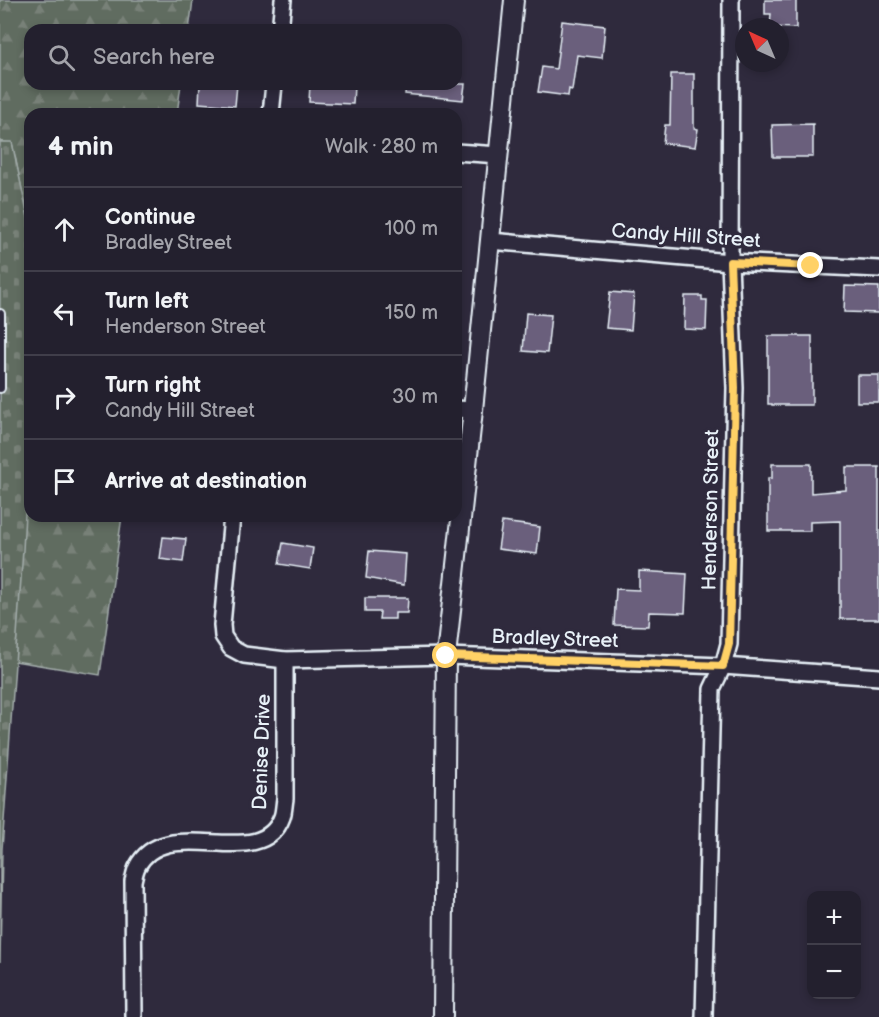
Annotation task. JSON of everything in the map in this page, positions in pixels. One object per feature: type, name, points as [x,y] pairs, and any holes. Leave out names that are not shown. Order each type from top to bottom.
[{"type":"street","points":[[281,24],[283,0]]},
{"type":"street","points":[[462,449],[465,410],[500,155],[514,0]]},
{"type":"street","name":"Henderson Street","points":[[704,1017],[712,689],[723,666],[729,644],[735,388],[730,262],[731,0]]},
{"type":"street","points":[[272,108],[273,90]]},
{"type":"street","points":[[462,152],[500,155]]},
{"type":"street","name":"Candy Hill Street","points":[[490,241],[730,262],[879,269]]},
{"type":"street","name":"Bradley Street","points":[[231,522],[222,625],[224,636],[231,648],[244,656],[285,660],[446,656],[723,666],[879,677]]},
{"type":"street","points":[[443,1017],[446,656],[456,522]]},
{"type":"street","name":"Denise Drive","points":[[134,1017],[133,881],[137,868],[151,852],[174,842],[242,844],[257,842],[267,838],[283,816],[285,660]]},
{"type":"lane","points":[[0,314],[0,388]]},
{"type":"green space","points":[[0,0],[193,0],[190,24],[24,24],[24,90],[180,90],[178,108],[24,108],[24,199],[12,143],[0,142]]},
{"type":"green space","points":[[0,142],[12,142],[24,199],[25,522],[2,849],[0,962]]},
{"type":"green space","points":[[24,518],[24,522],[121,522],[100,675],[15,661]]},
{"type":"building","points":[[765,0],[796,0],[796,28],[789,28],[789,18],[771,18],[771,14],[765,14]]},
{"type":"building","points":[[562,21],[605,26],[602,58],[577,55],[572,90],[569,89],[568,96],[538,92],[542,67],[556,69]]},
{"type":"building","points":[[671,74],[694,74],[694,128],[698,129],[695,147],[663,143],[665,125],[670,125]]},
{"type":"building","points":[[462,84],[465,84],[463,100],[405,94],[405,90],[462,90]]},
{"type":"building","points":[[200,90],[236,90],[235,106],[199,103]]},
{"type":"building","points":[[310,90],[354,90],[353,104],[309,102]]},
{"type":"building","points":[[813,124],[813,157],[773,157],[772,125]]},
{"type":"building","points":[[845,286],[879,287],[879,313],[844,312]]},
{"type":"building","points":[[610,292],[634,294],[631,330],[606,328]]},
{"type":"building","points":[[685,296],[702,296],[702,300],[707,300],[706,330],[684,329]]},
{"type":"building","points":[[526,313],[551,315],[547,353],[523,351]]},
{"type":"building","points":[[768,336],[812,336],[812,405],[768,404]]},
{"type":"building","points":[[857,375],[879,375],[879,402],[857,402]]},
{"type":"building","points":[[772,464],[811,464],[811,493],[846,490],[846,467],[879,467],[879,619],[840,619],[840,521],[810,522],[810,531],[768,531],[768,478],[772,478]]},
{"type":"building","points":[[502,522],[540,527],[537,554],[498,549]]},
{"type":"building","points":[[163,537],[186,539],[183,562],[160,559]]},
{"type":"building","points":[[283,543],[313,548],[310,569],[279,564]]},
{"type":"building","points":[[369,551],[406,554],[404,585],[366,578]]},
{"type":"building","points":[[639,571],[687,574],[685,613],[649,612],[648,626],[614,625],[616,589],[639,590]]},
{"type":"building","points":[[365,598],[408,598],[407,613],[395,613],[395,619],[379,619],[380,612],[365,612]]},
{"type":"route","points":[[446,656],[723,666],[729,644],[735,388],[730,262],[811,266]]}]
